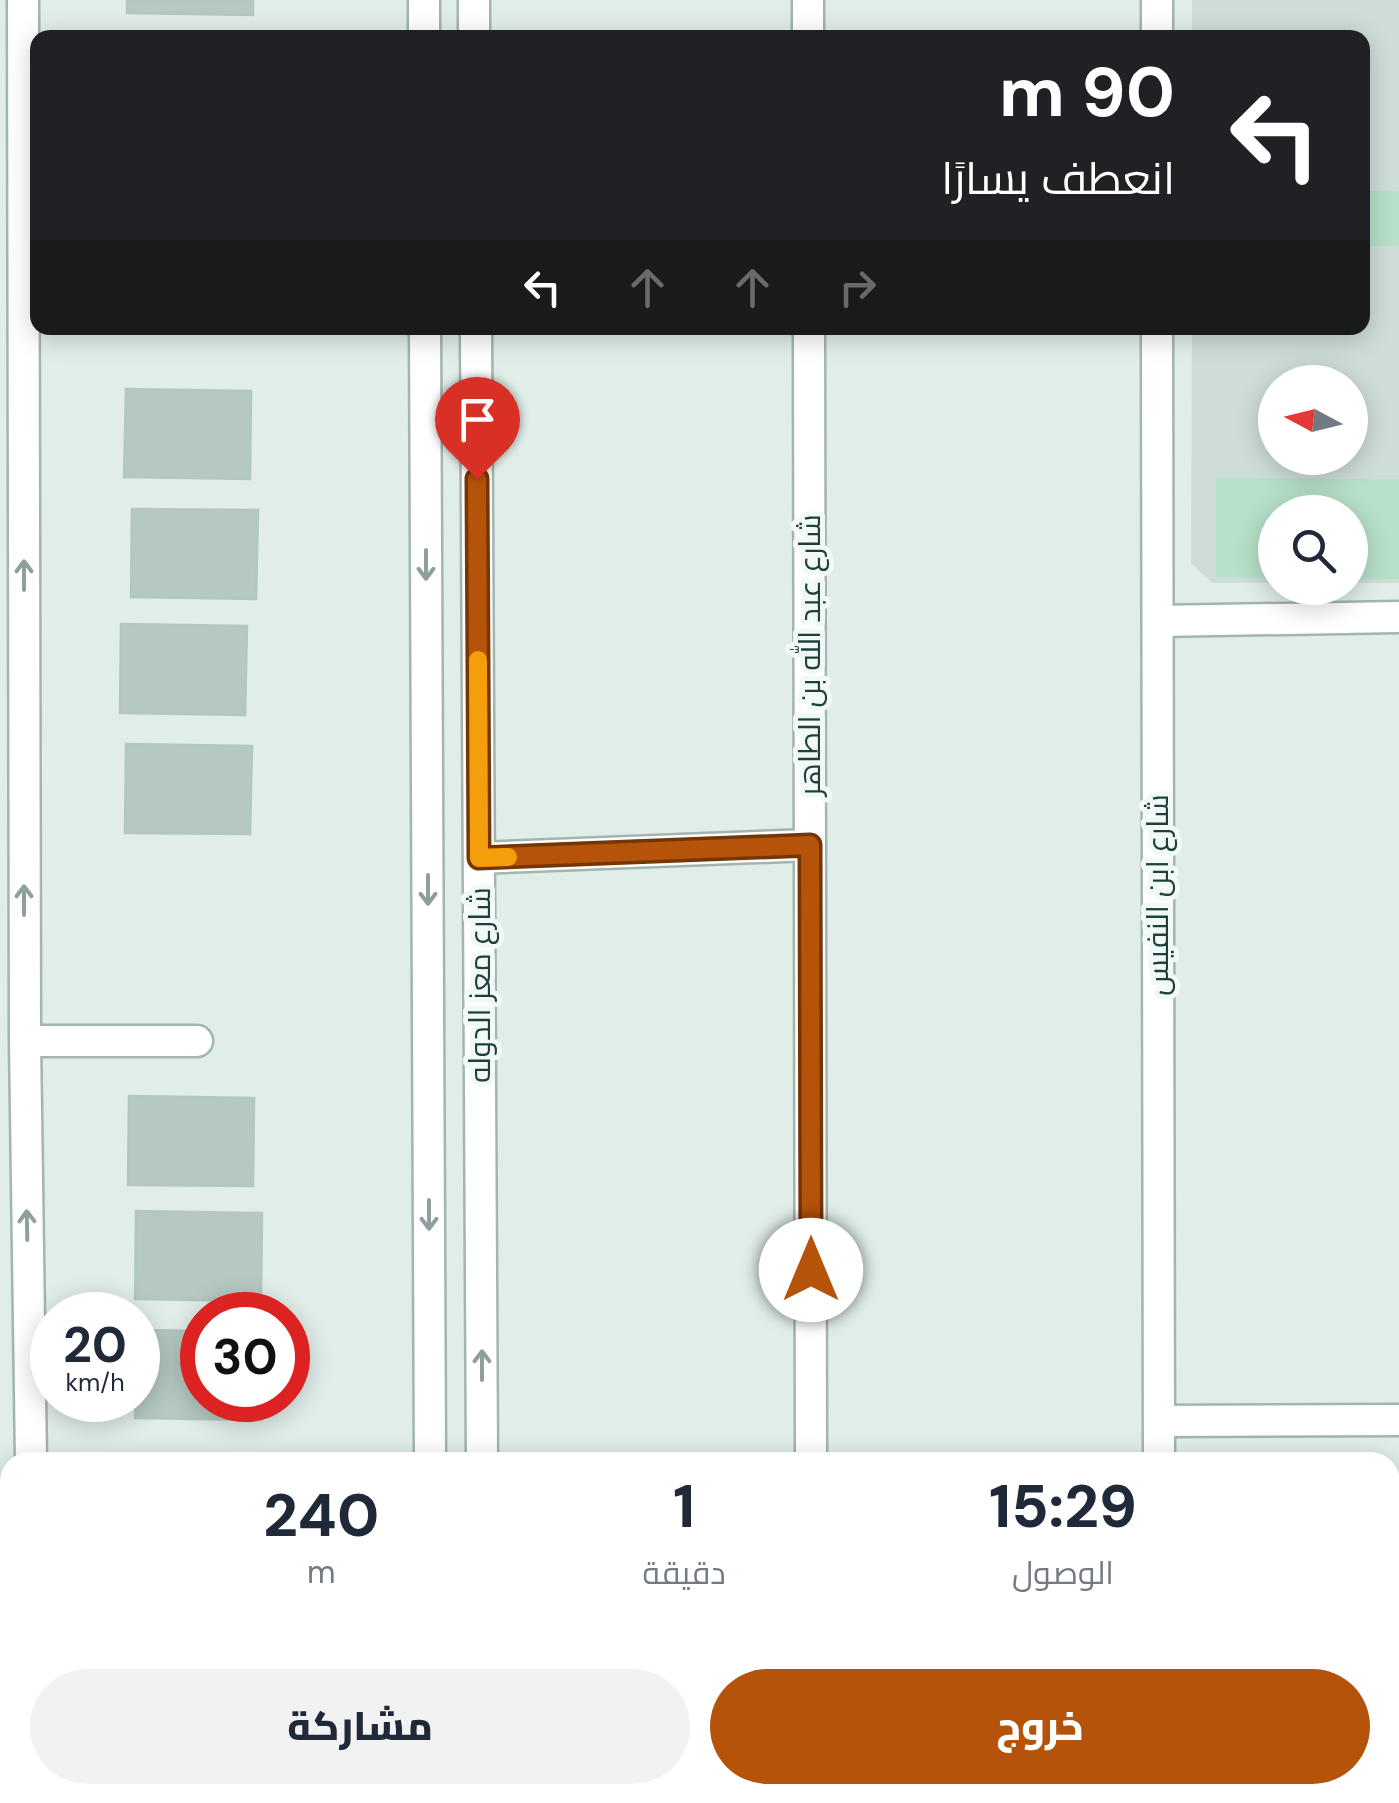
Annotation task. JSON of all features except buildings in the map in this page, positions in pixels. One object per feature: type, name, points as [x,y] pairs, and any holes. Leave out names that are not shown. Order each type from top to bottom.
[{"type":"street","points":[[22,0],[30,194],[25,1041],[30,1452]]},
{"type":"street","points":[[424,0],[424,30]]},
{"type":"street","points":[[474,0],[474,30]]},
{"type":"street","points":[[808,0],[808,30]]},
{"type":"street","points":[[1157,0],[1157,30]]},
{"type":"street","name":"شارع معز الدوله","points":[[426,335],[430,1452]]},
{"type":"street","name":"شارع معز الدوله","points":[[476,335],[482,1452]]},
{"type":"street","name":"شارع عبد الله بن الطاهر","points":[[809,335],[811,1452]]},
{"type":"street","name":"شارع ابن النفيس","points":[[1157,335],[1159,1452]]},
{"type":"street","points":[[1158,621],[1399,616]]},
{"type":"street","points":[[479,858],[810,845]]},
{"type":"street","points":[[25,1041],[197,1042]]},
{"type":"street","points":[[0,1315],[12,1312],[28,1295]]},
{"type":"street","points":[[0,1366],[28,1382]]},
{"type":"street","points":[[1159,1420],[1399,1420]]},
{"type":"shaded area","points":[[1192,0],[1399,0],[1399,583],[1368,583],[1368,495],[1258,495],[1258,583],[1212,583],[1191,563],[1192,335],[1370,335],[1370,30],[1192,30]]},
{"type":"green space","points":[[1370,191],[1399,191],[1399,246],[1370,246]]},
{"type":"green space","points":[[1216,478],[1399,479],[1399,579],[1368,579],[1368,495],[1258,495],[1258,578],[1216,577]]},
{"type":"slow traffic","points":[[478,660],[479,858],[508,857]]},
{"type":"route","points":[[477,479],[479,858],[810,845],[811,1270]]}]
